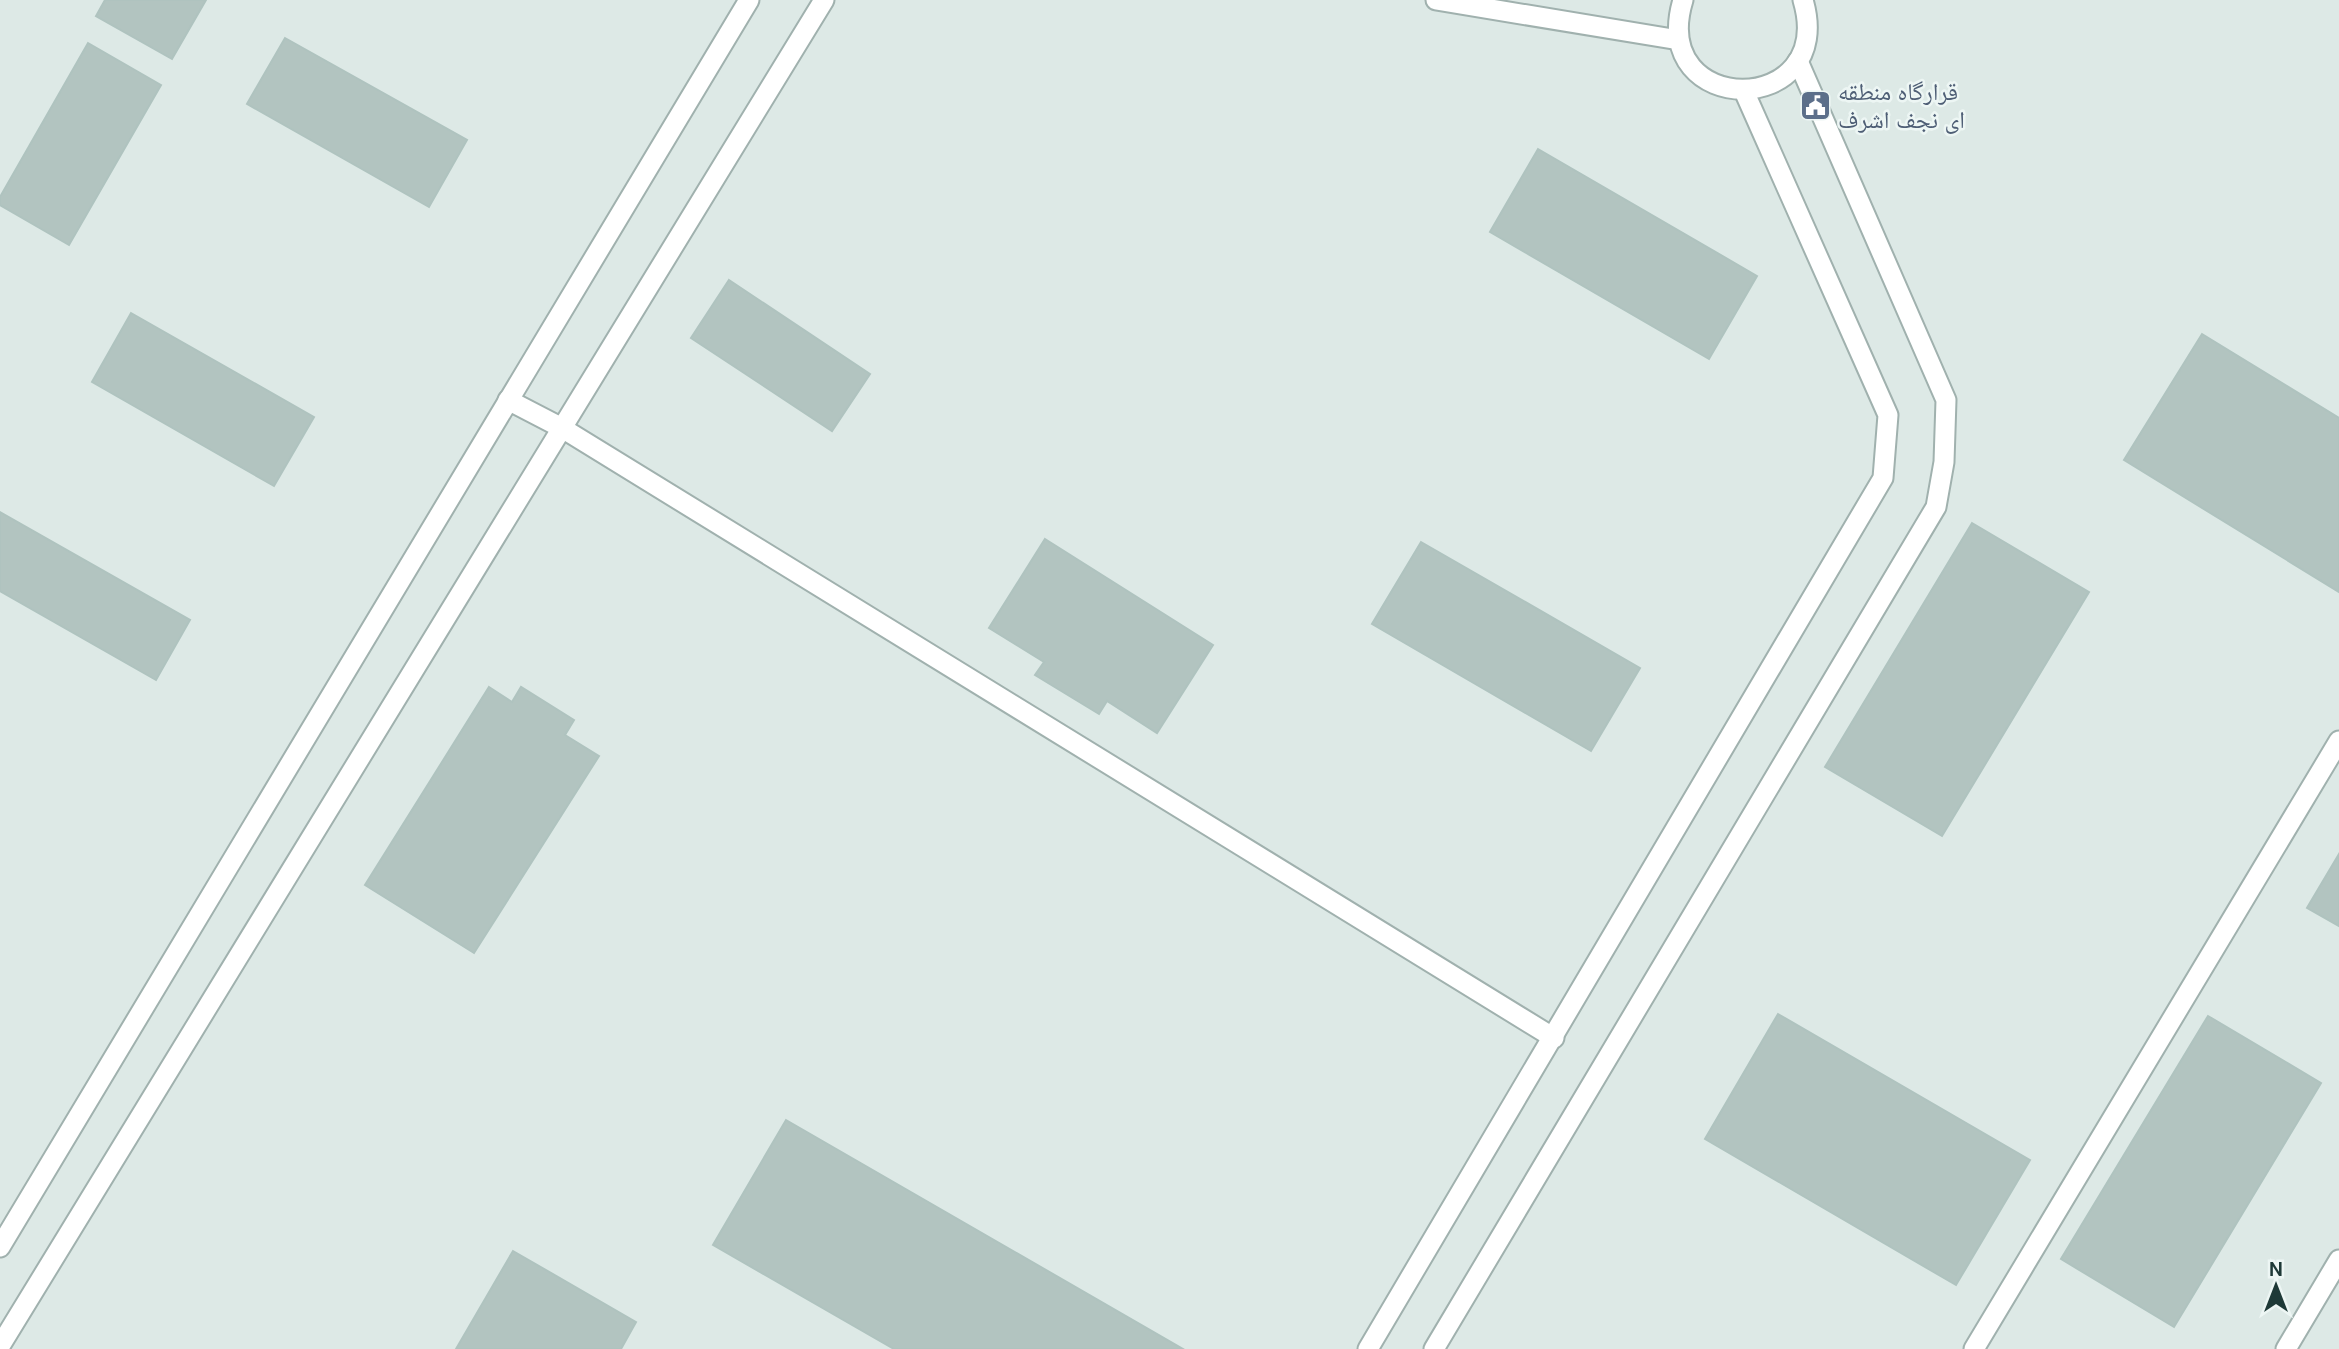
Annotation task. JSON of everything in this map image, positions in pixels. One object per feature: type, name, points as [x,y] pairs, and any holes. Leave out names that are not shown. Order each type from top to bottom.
[{"type":"lane","points":[[0,1247],[749,0]]},
{"type":"lane","points":[[0,1346],[824,0]]},
{"type":"lane","points":[[1436,0],[1679,40]]},
{"type":"lane","points":[[1683,0],[1678,18],[1679,40],[1687,61],[1702,77],[1721,88],[1744,91],[1765,87],[1785,76],[1798,61],[1807,41],[1808,21],[1804,0]]},
{"type":"lane","points":[[1434,1349],[1936,507],[1944,462],[1946,400],[1798,61]]},
{"type":"lane","points":[[1368,1349],[1883,478],[1888,415],[1744,91]]},
{"type":"lane","points":[[508,400],[562,428],[1553,1038]]},
{"type":"lane","points":[[1974,1349],[2339,741]]},
{"type":"lane","points":[[2286,1349],[2339,1260]]},
{"type":"building","points":[[105,0],[206,0],[172,59],[96,16]]},
{"type":"building","points":[[285,38],[467,140],[429,207],[247,104]]},
{"type":"building","points":[[88,43],[161,85],[69,245],[0,205],[0,197]]},
{"type":"building","points":[[1538,149],[1757,276],[1709,359],[1490,232]]},
{"type":"building","points":[[729,280],[870,374],[832,431],[691,338]]},
{"type":"building","points":[[131,313],[314,417],[274,486],[92,382]]},
{"type":"building","points":[[2202,334],[2339,418],[2339,592],[2124,460]]},
{"type":"building","points":[[0,512],[190,620],[156,680],[0,591]]},
{"type":"building","points":[[1972,523],[2089,592],[1942,836],[1825,767]]},
{"type":"building","points":[[1045,539],[1213,645],[1157,733],[1107,701],[1099,714],[1035,675],[1044,662],[989,628]]},
{"type":"building","points":[[1421,542],[1640,668],[1591,751],[1372,624]]},
{"type":"building","points":[[489,687],[512,702],[521,687],[574,720],[565,735],[599,756],[474,953],[365,885]]},
{"type":"building","points":[[2339,854],[2339,926],[2307,908]]},
{"type":"building","points":[[1778,1014],[2030,1160],[1956,1285],[1705,1139]]},
{"type":"building","points":[[2208,1016],[2321,1083],[2174,1327],[2061,1259]]},
{"type":"building","points":[[786,1120],[1183,1349],[894,1349],[713,1245]]},
{"type":"building","points":[[513,1251],[636,1322],[621,1349],[456,1349]]},
{"type":"place","name":"قرارگاه منطقه ای نجف اشرف","points":[[1815,105]]}]
